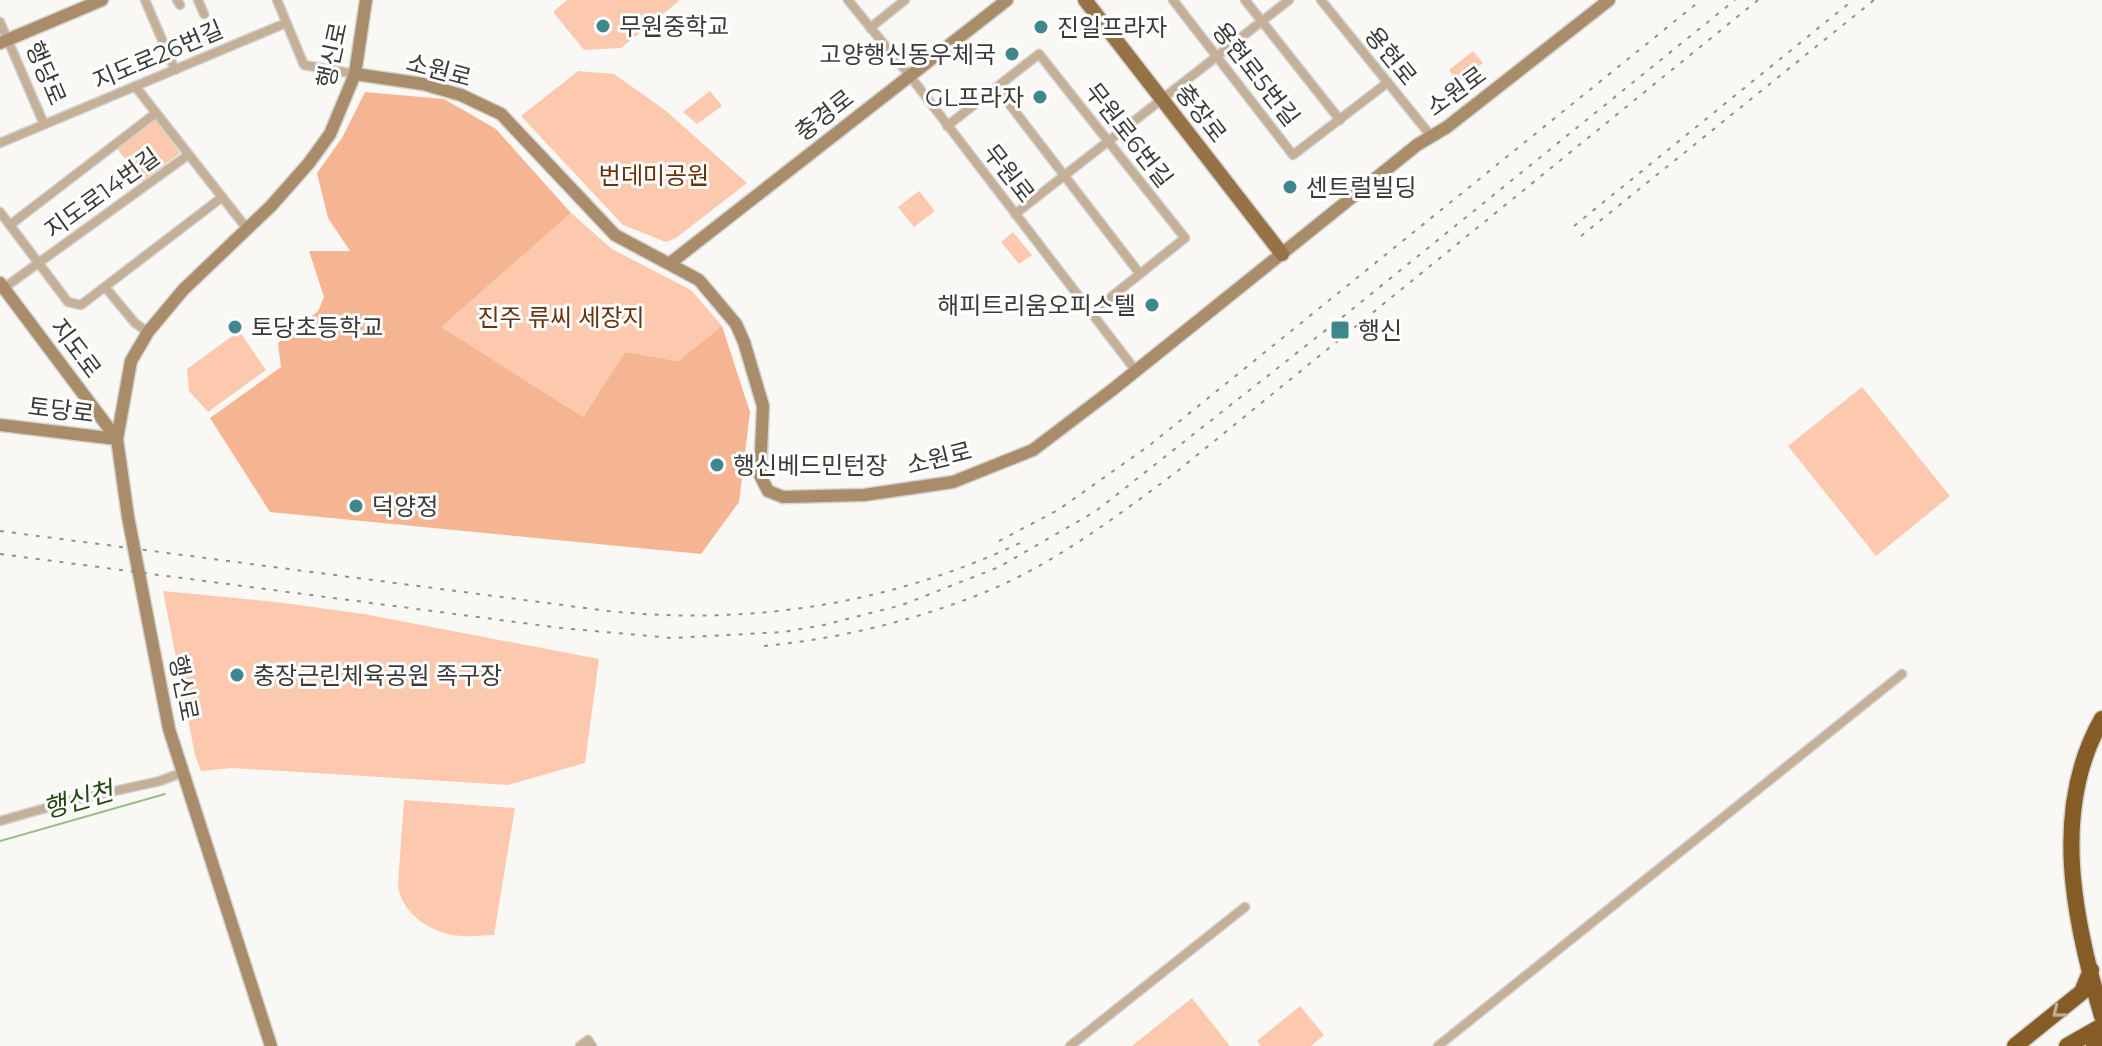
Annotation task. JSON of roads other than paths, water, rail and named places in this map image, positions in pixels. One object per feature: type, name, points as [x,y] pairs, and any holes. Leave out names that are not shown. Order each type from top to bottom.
[{"type":"highway","points":[[2015,1046],[2082,992],[2097,965],[2076,904],[2071,829],[2076,788],[2085,752],[2102,719]]},
{"type":"highway","points":[[2101,1002],[2083,894],[2080,828],[2083,789],[2102,729]]},
{"type":"highway","points":[[2067,1046],[2102,1026]]},
{"type":"highway","points":[[2094,1046],[2102,1041]]},
{"type":"main road","name":"행당로","points":[[4,41],[102,0]]},
{"type":"main road","name":"행신로","points":[[271,1046],[169,729],[128,517],[117,439],[131,361],[148,332],[183,290],[248,230],[309,163],[330,134],[355,74],[366,0]]},
{"type":"main road","name":"충경로","points":[[669,264],[1007,0]]},
{"type":"main road","name":"충장로","points":[[1085,0],[1282,254]]},
{"type":"main road","name":"소원로","points":[[355,74],[423,84],[461,95],[501,114],[615,235],[699,280],[736,324],[763,406],[760,475],[768,491],[783,497],[864,495],[953,482],[1033,450],[1431,136],[1497,89],[1609,0]]},
{"type":"main road","name":"지도로","points":[[1,287],[117,439]]},
{"type":"main road","name":"토당로","points":[[0,425],[117,439]]},
{"type":"street","points":[[145,0],[175,70]]},
{"type":"street","points":[[198,0],[204,14]]},
{"type":"street","points":[[277,0],[304,65],[355,74]]},
{"type":"street","name":"무원로","points":[[848,0],[1136,371]]},
{"type":"street","points":[[870,28],[905,0]]},
{"type":"street","name":"용현로5번길","points":[[1173,0],[1293,155],[1387,83]]},
{"type":"street","points":[[1245,0],[1340,120]]},
{"type":"street","points":[[1015,214],[1289,0]]},
{"type":"street","name":"용현로","points":[[1321,0],[1431,136]]},
{"type":"street","points":[[0,22],[4,41]]},
{"type":"street","name":"지도로26번길","points":[[0,143],[286,23]]},
{"type":"street","name":"행당로","points":[[4,41],[44,124]]},
{"type":"street","name":"무원로6번길","points":[[947,126],[1039,54],[1185,238],[1091,313]]},
{"type":"street","points":[[135,86],[248,230]]},
{"type":"street","points":[[997,88],[1140,274]]},
{"type":"street","points":[[10,225],[156,113]]},
{"type":"street","name":"지도로14번길","points":[[1,287],[188,155]]},
{"type":"street","name":"지도로14번길","points":[[0,212],[68,302],[81,305],[221,198]]},
{"type":"street","points":[[105,287],[135,323],[148,332]]},
{"type":"street","points":[[1438,1046],[1902,674]]},
{"type":"street","points":[[0,821],[181,773]]},
{"type":"street","points":[[1070,1046],[1245,907]]},
{"type":"street","points":[[580,1046],[588,1040],[592,1046]]},
{"type":"waterway","name":"행신천","points":[[0,841],[165,794]]},
{"type":"railway","points":[[999,541],[1058,510],[1150,445],[1701,0]]},
{"type":"railway","points":[[0,554],[561,628],[672,638],[783,632],[902,605],[999,567],[1096,511],[1345,315],[1735,0]]},
{"type":"railway","points":[[764,646],[872,628],[952,605],[1005,584],[1080,541],[1175,473],[1758,0]]},
{"type":"railway","points":[[1574,226],[1853,0]]},
{"type":"railway","points":[[1581,236],[1874,0]]},
{"type":"railway","points":[[0,531],[608,611],[661,615],[767,612],[819,606],[921,581],[1020,543]]},
{"type":"place","name":"무원중학교","points":[[603,26]]},
{"type":"place","name":"진일프라자","points":[[1041,27]]},
{"type":"place","name":"고양행신동우체국","points":[[1012,54]]},
{"type":"place","name":"GL프라자","points":[[1040,97]]},
{"type":"place","name":"센트럴빌딩","points":[[1290,187]]},
{"type":"place","name":"해피트리움오피스텔","points":[[1152,305]]},
{"type":"place","name":"토당초등학교","points":[[235,327]]},
{"type":"place","name":"행신","points":[[1340,330]]},
{"type":"place","name":"행신베드민턴장","points":[[717,465]]},
{"type":"place","name":"덕양정","points":[[356,506]]},
{"type":"place","name":"충장근린체육공원 족구장","points":[[237,675]]},
{"type":"park label","name":"번데미공원","points":[[654,175]]},
{"type":"park label","name":"진주 류씨 세장지","points":[[561,317]]}]
